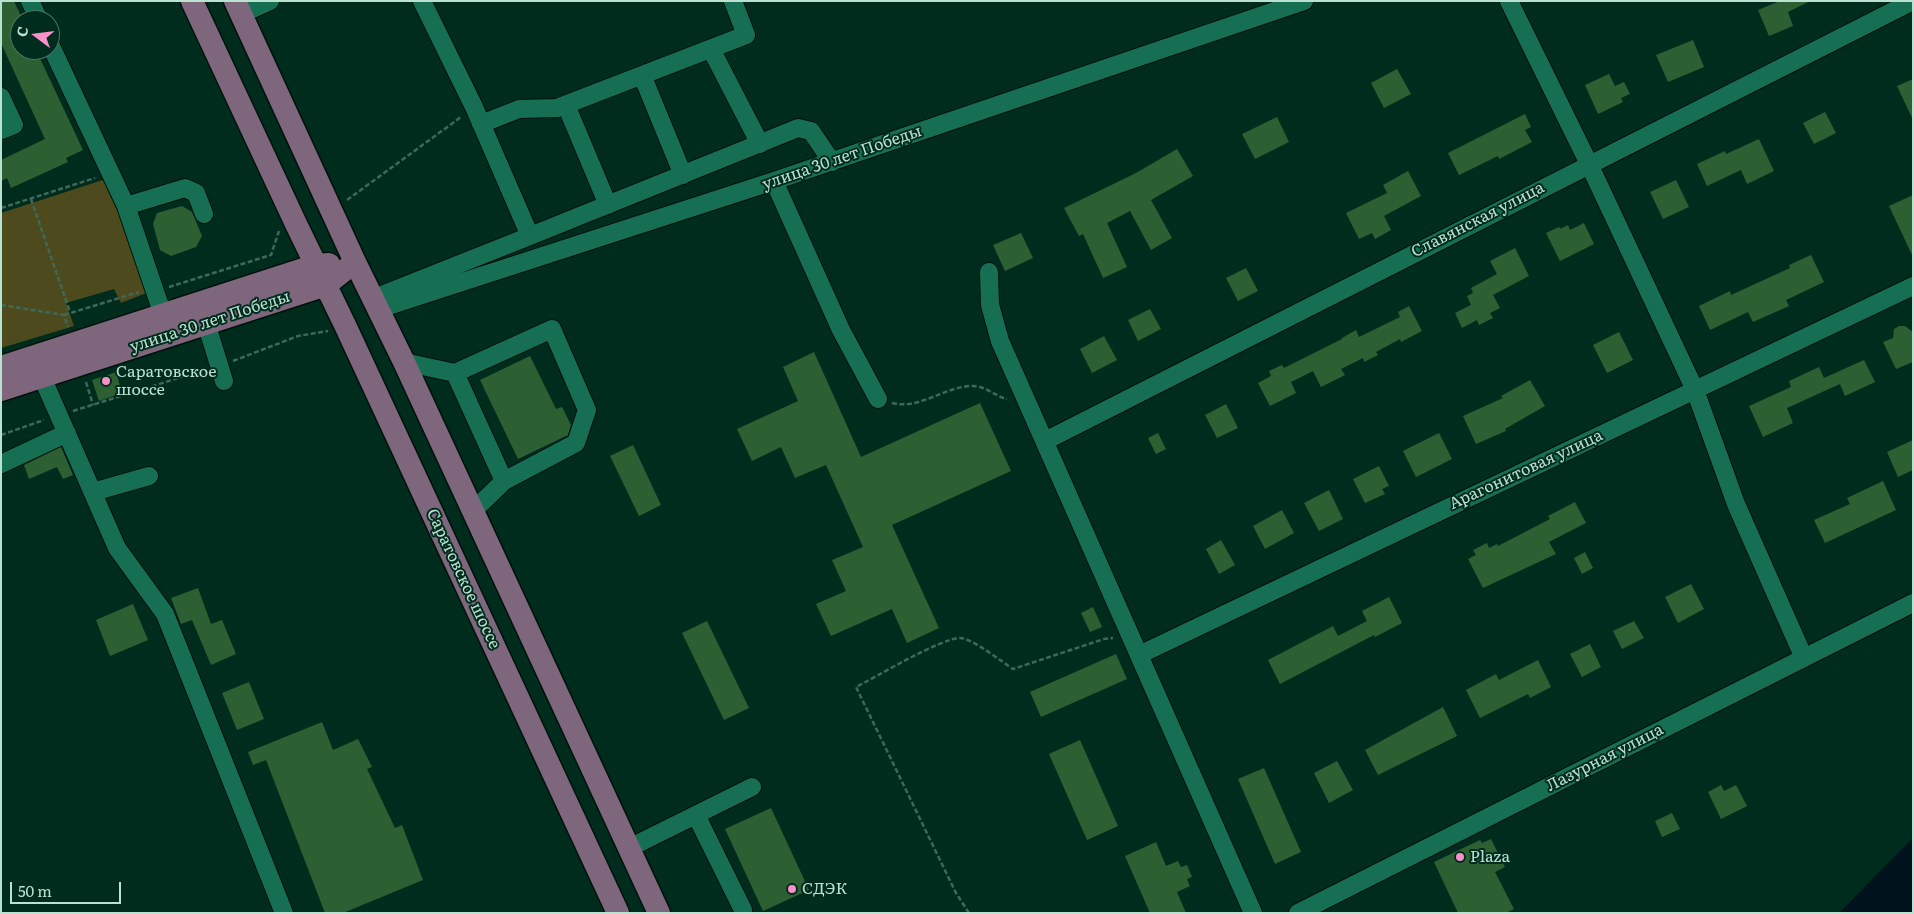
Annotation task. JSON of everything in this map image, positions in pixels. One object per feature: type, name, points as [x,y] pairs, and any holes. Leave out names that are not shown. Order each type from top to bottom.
[{"type":"main road","name":"Саратовское шоссе","points":[[192,1],[618,913]]},
{"type":"main road","points":[[238,8],[355,262],[474,511],[659,913]]},
{"type":"main road","points":[[1,368],[163,315],[321,275],[355,262]]},
{"type":"main road","name":"улица 30 лет Победы","points":[[1,390],[206,323],[321,275]]},
{"type":"street","points":[[238,8],[270,1]]},
{"type":"street","points":[[422,1],[474,107],[530,236]]},
{"type":"street","points":[[481,124],[519,109],[557,108],[566,105],[746,35],[733,1]]},
{"type":"street","name":"улица 30 лет Победы","points":[[376,304],[774,182],[1304,1]]},
{"type":"street","points":[[1509,1],[1589,164],[1695,390],[1736,504],[1804,658]]},
{"type":"street","name":"Славянская улица","points":[[1045,440],[1913,1]]},
{"type":"street","points":[[711,49],[760,144]]},
{"type":"street","points":[[57,60],[126,206],[163,315]]},
{"type":"street","points":[[642,75],[683,175]]},
{"type":"street","points":[[1,97],[14,125],[1,130]]},
{"type":"street","points":[[566,105],[608,205]]},
{"type":"street","points":[[376,304],[530,236],[798,128],[811,131],[832,162]]},
{"type":"street","points":[[774,182],[842,330],[878,399]]},
{"type":"street","points":[[126,206],[185,188],[196,194],[204,214]]},
{"type":"street","points":[[989,272],[990,305],[1000,341],[1253,913]]},
{"type":"street","name":"Арагонитовая улица","points":[[1139,655],[1913,286]]},
{"type":"street","points":[[206,323],[222,373]]},
{"type":"street","points":[[404,362],[455,373],[552,328],[587,410],[576,444],[504,481],[474,511]]},
{"type":"street","points":[[455,373],[504,481]]},
{"type":"street","points":[[42,377],[117,548],[165,614],[284,913]]},
{"type":"street","points":[[1,464],[67,433]]},
{"type":"street","points":[[93,492],[149,476]]},
{"type":"street","name":"Лазурная улица","points":[[1298,913],[1913,603]]},
{"type":"street","points":[[629,848],[752,787]]},
{"type":"street","points":[[696,815],[743,910]]},
{"type":"path","points":[[347,200],[474,107]]},
{"type":"path","points":[[1,208],[110,173]]},
{"type":"path","points":[[31,199],[70,312]]},
{"type":"path","points":[[64,315],[158,286],[168,288],[271,255],[279,230]]},
{"type":"path","points":[[1,435],[58,415],[222,373],[298,336],[329,331]]},
{"type":"path","points":[[878,399],[901,405],[921,401],[972,385],[991,390],[1006,399],[1024,394]]},
{"type":"path","points":[[968,913],[956,893],[856,687],[941,643],[961,638],[978,645],[1012,669],[1104,639],[1130,637]]},
{"type":"shaded area","points":[[109,178],[149,292],[121,303],[114,289],[66,303],[74,326],[1,348],[1,213]]},
{"type":"water","points":[[1913,838],[1913,913],[1839,913]]},
{"type":"building","points":[[1,1],[14,1],[18,10],[10,10],[10,60],[41,60],[83,150],[66,158],[68,162],[11,188],[7,178],[1,181],[1,160],[45,139],[1,43]]},
{"type":"building","points":[[1780,1],[1810,1],[1788,12],[1793,26],[1769,36],[1758,10]]},
{"type":"building","points":[[1693,40],[1704,67],[1668,82],[1656,55]]},
{"type":"building","points":[[1397,69],[1411,94],[1384,108],[1371,83]]},
{"type":"building","points":[[1609,74],[1615,86],[1624,82],[1630,94],[1621,98],[1623,102],[1598,114],[1585,85]]},
{"type":"building","points":[[1913,79],[1913,120],[1897,86]]},
{"type":"building","points":[[1825,112],[1836,133],[1814,144],[1803,123]]},
{"type":"building","points":[[1525,114],[1531,127],[1525,130],[1532,142],[1499,159],[1498,156],[1459,175],[1448,153]]},
{"type":"building","points":[[1277,117],[1289,142],[1255,159],[1242,134]]},
{"type":"building","points":[[1759,139],[1774,171],[1747,184],[1741,170],[1707,186],[1697,164],[1725,151],[1726,154]]},
{"type":"building","points":[[1177,149],[1193,176],[1151,200],[1172,238],[1151,250],[1130,211],[1107,223],[1127,267],[1103,278],[1083,234],[1079,236],[1064,208],[1136,173]]},
{"type":"building","points":[[1408,171],[1421,196],[1384,216],[1391,230],[1375,239],[1372,233],[1359,239],[1346,213],[1387,193],[1383,185]]},
{"type":"building","points":[[1676,180],[1689,207],[1663,219],[1650,192]]},
{"type":"building","points":[[1913,195],[1913,257],[1889,206]]},
{"type":"building","points":[[182,206],[192,212],[202,236],[196,247],[171,256],[160,250],[153,224],[157,213]]},
{"type":"building","points":[[1584,223],[1594,244],[1560,261],[1546,233],[1568,225],[1570,230]]},
{"type":"building","points":[[1021,233],[1033,258],[1005,271],[993,245]]},
{"type":"building","points":[[1515,248],[1529,276],[1493,295],[1500,308],[1490,313],[1493,318],[1479,325],[1477,320],[1462,328],[1455,313],[1471,305],[1467,296],[1473,293],[1471,288],[1497,274],[1490,261]]},
{"type":"building","points":[[1811,255],[1824,282],[1786,300],[1789,306],[1753,322],[1748,312],[1710,330],[1699,306],[1730,291],[1731,295],[1790,268],[1789,265]]},
{"type":"building","points":[[1246,268],[1258,291],[1238,301],[1226,278]]},
{"type":"building","points":[[1409,306],[1422,331],[1401,342],[1400,339],[1376,352],[1378,355],[1364,362],[1363,358],[1341,369],[1345,375],[1321,387],[1313,371],[1291,382],[1296,393],[1270,406],[1258,383],[1271,376],[1269,371],[1282,365],[1284,368],[1356,330],[1359,337],[1400,317],[1398,312]]},
{"type":"building","points":[[1150,309],[1161,329],[1138,341],[1128,320]]},
{"type":"building","points":[[1899,326],[1905,326],[1913,332],[1913,362],[1896,369],[1883,342],[1893,338],[1894,329]]},
{"type":"building","points":[[1619,332],[1633,360],[1607,373],[1593,345]]},
{"type":"building","points":[[1104,336],[1117,360],[1092,373],[1080,349]]},
{"type":"building","points":[[814,352],[861,457],[980,403],[1011,471],[892,525],[939,628],[907,643],[892,609],[831,636],[816,604],[846,591],[832,560],[863,547],[826,465],[795,478],[781,447],[752,461],[737,429],[798,401],[783,367]]},
{"type":"building","points":[[530,356],[556,409],[562,407],[571,425],[568,435],[518,459],[480,380]]},
{"type":"building","points":[[1864,360],[1875,382],[1845,396],[1840,384],[1787,408],[1793,423],[1763,437],[1749,406],[1791,387],[1789,381],[1819,367],[1824,378]]},
{"type":"building","points":[[116,372],[122,393],[99,401],[92,380]]},
{"type":"building","points":[[1530,380],[1545,406],[1505,429],[1506,431],[1476,444],[1463,416],[1503,398],[1501,396]]},
{"type":"building","points":[[1226,404],[1238,428],[1217,438],[1205,415]]},
{"type":"building","points":[[1158,433],[1166,449],[1156,454],[1148,438]]},
{"type":"building","points":[[1439,433],[1452,459],[1416,477],[1403,451]]},
{"type":"building","points":[[1913,440],[1913,470],[1898,477],[1887,452]]},
{"type":"building","points":[[633,445],[661,505],[639,516],[610,456]]},
{"type":"building","points":[[61,447],[73,475],[63,479],[57,467],[29,479],[24,465]]},
{"type":"building","points":[[1379,466],[1389,486],[1382,489],[1385,494],[1365,503],[1353,479]]},
{"type":"building","points":[[1883,481],[1896,510],[1825,543],[1814,520],[1850,504],[1847,498]]},
{"type":"building","points":[[1329,490],[1343,519],[1319,531],[1304,503]]},
{"type":"building","points":[[1575,502],[1586,523],[1549,542],[1556,554],[1483,588],[1468,559],[1476,555],[1473,550],[1487,543],[1489,548],[1497,544],[1498,546],[1550,519],[1548,516]]},
{"type":"building","points":[[1282,510],[1294,533],[1265,549],[1253,526]]},
{"type":"building","points":[[1221,540],[1235,565],[1219,574],[1206,549]]},
{"type":"building","points":[[1585,552],[1593,568],[1582,574],[1574,558]]},
{"type":"building","points":[[1691,584],[1704,609],[1678,623],[1665,597]]},
{"type":"building","points":[[198,588],[211,624],[222,620],[236,654],[211,665],[192,620],[181,624],[171,598]]},
{"type":"building","points":[[1389,597],[1402,623],[1375,637],[1374,635],[1280,684],[1268,660],[1333,626],[1338,636],[1367,621],[1362,611]]},
{"type":"building","points":[[133,604],[148,640],[110,656],[96,620]]},
{"type":"building","points":[[1093,607],[1102,627],[1090,632],[1081,613]]},
{"type":"building","points":[[707,621],[749,708],[724,720],[682,633]]},
{"type":"building","points":[[1634,621],[1644,638],[1622,649],[1613,631]]},
{"type":"building","points":[[1590,644],[1601,667],[1582,677],[1570,654]]},
{"type":"building","points":[[1116,654],[1127,679],[1041,717],[1030,692]]},
{"type":"building","points":[[1538,660],[1551,687],[1530,698],[1528,694],[1480,718],[1466,690],[1496,674],[1499,680]]},
{"type":"building","points":[[249,682],[264,719],[237,730],[222,693]]},
{"type":"building","points":[[1443,707],[1457,736],[1378,775],[1365,750]]},
{"type":"building","points":[[322,722],[333,750],[358,739],[372,767],[367,769],[395,828],[402,825],[423,880],[343,913],[325,913],[266,760],[253,765],[248,752]]},
{"type":"building","points":[[1080,740],[1118,826],[1087,840],[1049,754]]},
{"type":"building","points":[[1337,761],[1353,790],[1329,803],[1314,773]]},
{"type":"building","points":[[1264,768],[1301,852],[1275,864],[1238,779]]},
{"type":"building","points":[[1721,785],[1724,791],[1736,785],[1747,806],[1721,819],[1708,792]]},
{"type":"building","points":[[771,808],[809,890],[763,911],[725,829]]},
{"type":"building","points":[[1672,813],[1680,829],[1662,837],[1655,821]]},
{"type":"building","points":[[1491,839],[1505,867],[1495,872],[1514,909],[1506,913],[1458,913],[1434,862],[1480,840],[1482,843]]},
{"type":"building","points":[[1156,842],[1166,866],[1178,861],[1181,867],[1187,865],[1192,877],[1187,879],[1190,886],[1177,892],[1186,913],[1150,913],[1125,856]]},
{"type":"place","name":"Саратовское шоссе","points":[[106,381]]},
{"type":"place","name":"Plaza","points":[[1460,857]]},
{"type":"place","name":"СДЭК","points":[[792,889]]}]
